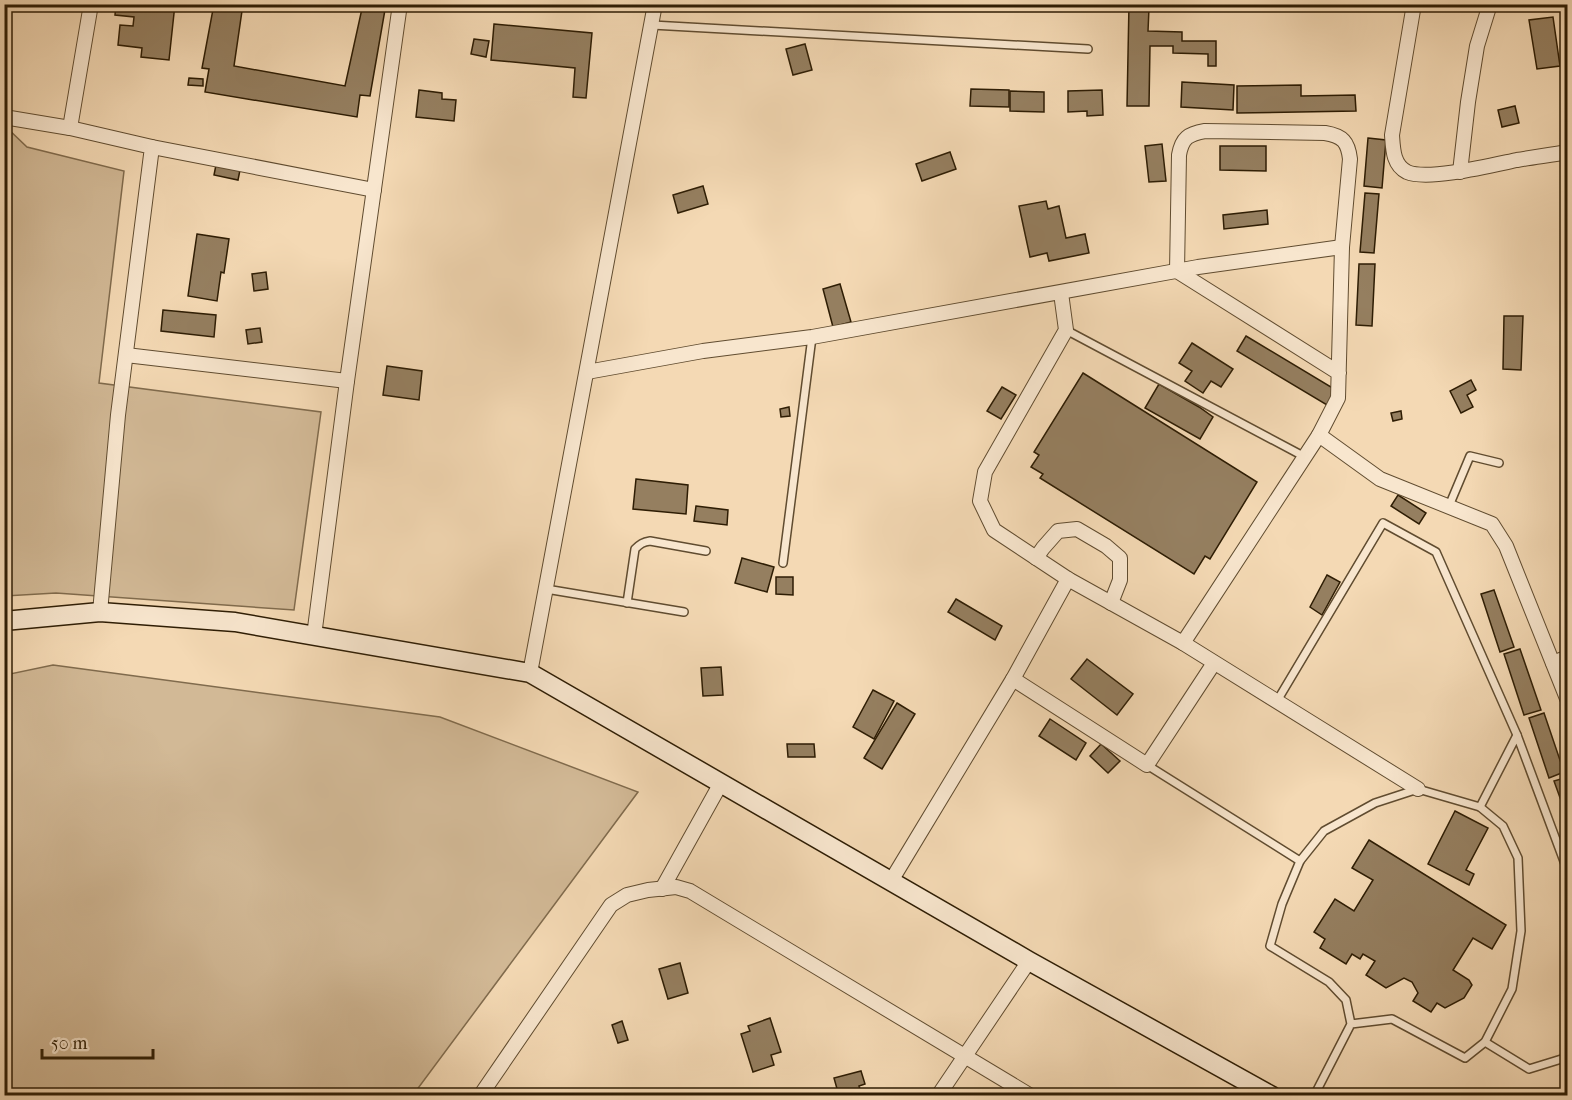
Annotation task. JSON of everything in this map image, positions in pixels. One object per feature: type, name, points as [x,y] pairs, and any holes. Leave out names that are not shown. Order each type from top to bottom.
[{"type":"street","points":[[70,128],[91,4]]},
{"type":"street","points":[[314,636],[400,4]]},
{"type":"street","points":[[530,673],[655,4]]},
{"type":"street","points":[[1414,4],[1392,135],[1393,152],[1398,164],[1406,171],[1419,175],[1460,171],[1568,152]]},
{"type":"street","points":[[1460,171],[1465,121],[1476,56],[1490,4]]},
{"type":"street","points":[[4,117],[70,128],[152,147],[374,190]]},
{"type":"street","points":[[1177,271],[1179,155],[1181,145],[1187,137],[1205,131],[1325,133],[1342,139],[1348,148],[1350,159],[1342,247],[1338,398],[1319,435],[1183,643]]},
{"type":"street","points":[[100,612],[118,415],[152,147]]},
{"type":"street","points":[[586,372],[703,351],[812,337],[1177,271],[1342,247]]},
{"type":"street","points":[[1177,271],[1339,373]]},
{"type":"street","points":[[1061,293],[1066,330],[986,472],[980,501],[994,530],[1068,579],[1183,643],[1418,789]]},
{"type":"street","points":[[126,355],[347,381]]},
{"type":"street","points":[[1319,435],[1380,479],[1492,524],[1506,546],[1568,701]]},
{"type":"street","points":[[1036,558],[1058,531],[1077,529],[1106,546],[1120,558],[1120,580],[1111,603]]},
{"type":"street","points":[[891,881],[1013,679],[1068,579]]},
{"type":"street","points":[[4,621],[100,612],[235,622],[530,673],[1029,961],[1272,1095]]},
{"type":"street","points":[[1552,663],[1568,657]]},
{"type":"street","points":[[1013,679],[1147,765],[1214,663]]},
{"type":"street","points":[[662,889],[721,783]]},
{"type":"street","points":[[480,1095],[611,905],[627,895],[676,887],[690,891],[1031,1095]]},
{"type":"street","points":[[938,1095],[1029,961]]},
{"type":"lane","points":[[652,25],[1088,49]]},
{"type":"lane","points":[[1066,330],[1305,457]]},
{"type":"lane","points":[[783,562],[812,337]]},
{"type":"lane","points":[[1449,506],[1470,456],[1499,463]]},
{"type":"lane","points":[[1277,701],[1383,523],[1436,552],[1517,735],[1568,872]]},
{"type":"lane","points":[[627,603],[635,549],[639,544],[650,541],[706,551]]},
{"type":"lane","points":[[546,589],[684,612]]},
{"type":"lane","points":[[1480,807],[1517,735]]},
{"type":"lane","points":[[1147,765],[1300,861]]},
{"type":"lane","points":[[1314,1095],[1351,1024],[1346,1000],[1329,982],[1270,946],[1282,904],[1300,861],[1324,831],[1375,803],[1418,789],[1480,807],[1503,826],[1518,858],[1521,931],[1512,989],[1485,1042],[1465,1058],[1392,1019],[1351,1024]]},
{"type":"lane","points":[[1485,1042],[1529,1069],[1568,1057]]},
{"type":"shaded area","points":[[4,125],[27,147],[124,171],[99,383],[321,412],[294,610],[56,593],[5,596]]},
{"type":"shaded area","points":[[53,665],[440,717],[638,792],[413,1095],[5,1095],[5,675]]},
{"type":"building","points":[[116,4],[175,4],[169,60],[141,57],[142,48],[118,45],[120,25],[133,26],[134,17],[115,15]]},
{"type":"building","points":[[214,4],[243,4],[234,66],[345,86],[363,4],[386,4],[370,96],[360,95],[357,117],[205,92],[209,69],[202,68]]},
{"type":"building","points":[[1129,4],[1152,4],[1152,9],[1149,8],[1148,31],[1182,32],[1182,41],[1216,41],[1216,66],[1208,66],[1208,54],[1173,53],[1173,46],[1150,46],[1149,106],[1127,106]]},
{"type":"building","points":[[1553,17],[1560,66],[1537,69],[1529,20]]},
{"type":"building","points":[[494,24],[592,33],[586,98],[573,97],[575,68],[491,60]]},
{"type":"building","points":[[474,39],[489,41],[486,57],[471,54]]},
{"type":"building","points":[[805,44],[812,70],[793,75],[786,49]]},
{"type":"building","points":[[189,78],[203,79],[203,86],[188,85]]},
{"type":"building","points":[[1182,82],[1234,85],[1233,110],[1181,107]]},
{"type":"building","points":[[1301,85],[1301,96],[1355,95],[1356,111],[1237,113],[1237,86]]},
{"type":"building","points":[[971,89],[1009,90],[1009,107],[970,106]]},
{"type":"building","points":[[419,90],[442,93],[442,99],[456,100],[454,121],[416,117]]},
{"type":"building","points":[[1102,90],[1103,115],[1087,116],[1087,111],[1068,112],[1068,91]]},
{"type":"building","points":[[1010,91],[1044,92],[1044,112],[1010,111]]},
{"type":"building","points":[[1515,106],[1519,123],[1502,127],[1498,110]]},
{"type":"building","points":[[1368,138],[1386,140],[1382,188],[1364,186]]},
{"type":"building","points":[[1162,144],[1166,181],[1149,182],[1145,146]]},
{"type":"building","points":[[1220,146],[1266,146],[1266,171],[1220,170]]},
{"type":"building","points":[[950,152],[956,169],[922,181],[916,164]]},
{"type":"building","points":[[216,165],[240,170],[238,180],[214,175]]},
{"type":"building","points":[[703,186],[708,204],[678,213],[673,195]]},
{"type":"building","points":[[1365,193],[1379,194],[1374,253],[1360,252]]},
{"type":"building","points":[[1046,201],[1048,209],[1059,206],[1066,238],[1085,234],[1089,253],[1049,261],[1047,253],[1030,257],[1019,206]]},
{"type":"building","points":[[1267,210],[1268,224],[1224,229],[1223,215]]},
{"type":"building","points":[[197,234],[229,239],[217,301],[188,296]]},
{"type":"building","points":[[1359,264],[1375,264],[1372,326],[1356,325]]},
{"type":"building","points":[[266,272],[268,289],[254,291],[252,274]]},
{"type":"building","points":[[840,284],[851,322],[833,327],[823,289]]},
{"type":"building","points":[[163,310],[216,315],[214,337],[161,331]]},
{"type":"building","points":[[1504,316],[1523,316],[1521,370],[1503,369]]},
{"type":"building","points":[[260,328],[262,342],[248,344],[246,330]]},
{"type":"building","points":[[1246,336],[1336,390],[1327,405],[1237,351]]},
{"type":"building","points":[[1192,343],[1233,369],[1221,387],[1211,381],[1203,393],[1185,381],[1192,371],[1179,363]]},
{"type":"building","points":[[387,366],[422,371],[419,400],[383,395]]},
{"type":"building","points":[[1083,373],[1257,482],[1210,559],[1205,556],[1194,574],[1040,478],[1043,474],[1031,467],[1039,455],[1034,452]]},
{"type":"building","points":[[1471,380],[1476,390],[1467,395],[1473,407],[1461,413],[1450,391]]},
{"type":"building","points":[[1159,384],[1213,417],[1200,439],[1145,408]]},
{"type":"building","points":[[1002,387],[1016,395],[1001,419],[987,411]]},
{"type":"building","points":[[789,407],[790,416],[781,417],[780,409]]},
{"type":"building","points":[[1401,411],[1402,419],[1393,421],[1391,413]]},
{"type":"building","points":[[636,479],[688,485],[686,514],[633,509]]},
{"type":"building","points":[[1398,495],[1426,513],[1419,524],[1391,506]]},
{"type":"building","points":[[696,506],[728,510],[727,525],[694,521]]},
{"type":"building","points":[[742,558],[774,567],[767,592],[735,583]]},
{"type":"building","points":[[1327,575],[1340,582],[1322,615],[1310,607]]},
{"type":"building","points":[[776,577],[793,577],[793,595],[776,594]]},
{"type":"building","points":[[1494,590],[1514,647],[1500,652],[1481,594]]},
{"type":"building","points":[[956,599],[1002,626],[995,640],[948,612]]},
{"type":"building","points":[[1520,649],[1541,710],[1524,715],[1504,654]]},
{"type":"building","points":[[1087,659],[1133,694],[1117,715],[1071,679]]},
{"type":"building","points":[[721,667],[723,695],[703,696],[701,668]]},
{"type":"building","points":[[873,690],[894,701],[874,739],[853,727]]},
{"type":"building","points":[[897,703],[915,714],[882,769],[864,758]]},
{"type":"building","points":[[1544,713],[1564,772],[1549,778],[1529,718]]},
{"type":"building","points":[[1050,719],[1086,743],[1076,760],[1039,736]]},
{"type":"building","points":[[787,744],[814,744],[815,757],[788,757]]},
{"type":"building","points":[[1101,744],[1120,761],[1108,773],[1090,756]]},
{"type":"building","points":[[1568,777],[1568,820],[1554,781]]},
{"type":"building","points":[[1455,811],[1488,828],[1466,870],[1474,874],[1469,885],[1428,864]]},
{"type":"building","points":[[1369,840],[1506,925],[1492,949],[1473,938],[1453,970],[1469,980],[1472,985],[1464,998],[1445,1008],[1437,1003],[1431,1012],[1413,1001],[1418,993],[1412,982],[1404,978],[1386,988],[1366,975],[1375,961],[1363,954],[1360,959],[1352,954],[1346,964],[1320,948],[1325,939],[1314,932],[1335,899],[1354,911],[1373,880],[1352,868]]},
{"type":"building","points":[[680,963],[688,993],[668,999],[659,969]]},
{"type":"building","points":[[770,1018],[781,1052],[771,1055],[774,1065],[753,1072],[741,1034],[750,1031],[748,1026]]},
{"type":"building","points":[[622,1021],[628,1040],[618,1043],[612,1025]]},
{"type":"building","points":[[861,1071],[865,1084],[859,1086],[862,1096],[839,1096],[834,1078]]}]
